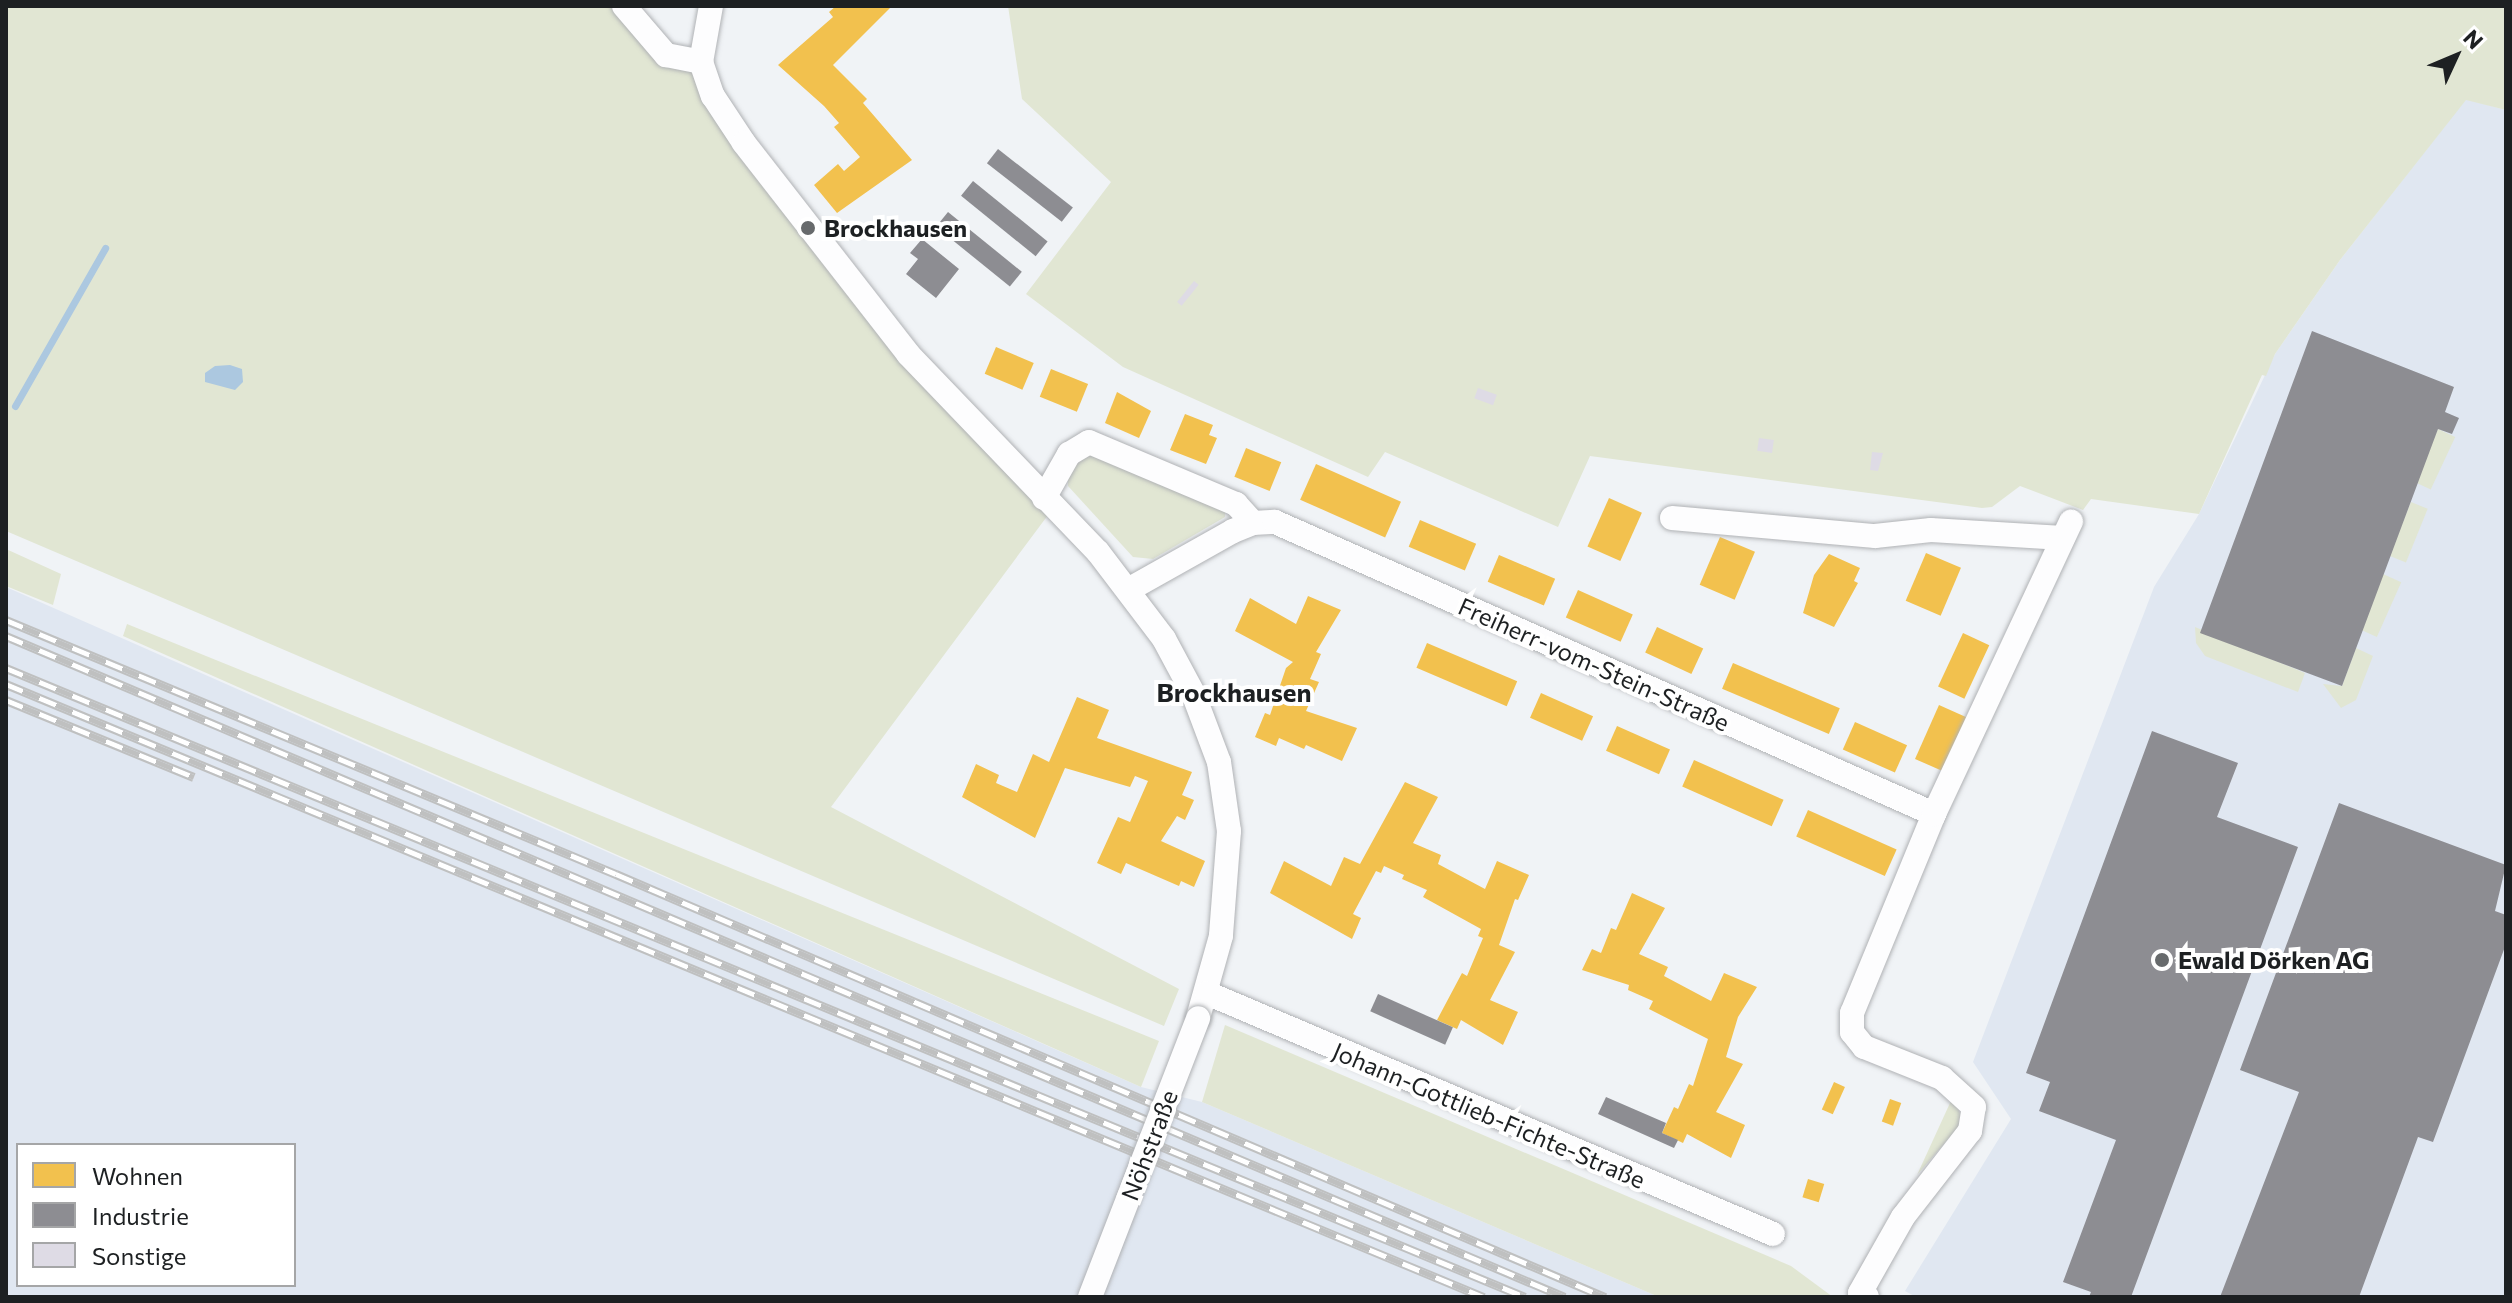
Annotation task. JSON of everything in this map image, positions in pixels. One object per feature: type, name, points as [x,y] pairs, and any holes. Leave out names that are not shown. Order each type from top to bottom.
[{"type":"street","points":[[624,6],[666,55],[701,62]]},
{"type":"street","points":[[711,6],[701,62],[713,96],[744,143],[908,354],[1128,590],[1164,639],[1193,693],[1219,762],[1229,845],[1221,936],[1207,993]]},
{"type":"street","name":"Freiherr-vom-Stein-Straße","points":[[1044,498],[1069,454],[1089,442],[1236,504],[1253,523],[1275,522],[1934,814]]},
{"type":"street","points":[[1672,518],[1875,536],[1931,530],[2067,530],[1934,814],[1852,1013],[1852,1032],[1864,1047],[1942,1078],[1974,1107],[1970,1131],[1903,1217],[1860,1293],[1867,1297]]},
{"type":"street","points":[[1128,590],[1253,523]]},
{"type":"street","name":"Nöhstraße","points":[[1090,1297],[1207,993]]},
{"type":"street","name":"Johann-Gottlieb-Fichte-Straße","points":[[1207,993],[1773,1234]]},
{"type":"shaded area","points":[[2466,99],[2506,110],[2506,1297],[1916,1297],[1905,1291],[2011,1119],[1973,1062],[2154,587],[2199,514],[2275,354],[2340,260]]},
{"type":"shaded area","points":[[6,587],[1141,1087],[1202,1102],[1659,1297],[6,1297]]},
{"type":"green space","points":[[6,6],[624,6],[684,61],[744,143],[1054,507],[831,807],[1179,989],[1164,1026],[6,531]]},
{"type":"green space","points":[[1008,6],[2506,6],[2506,110],[2466,100],[2340,260],[2275,354],[2266,376],[2262,375],[2199,514],[2091,499],[2083,510],[2020,486],[1992,507],[1982,508],[1590,456],[1558,527],[1385,452],[1368,477],[1123,367],[1026,294],[1111,182],[1022,99]]},
{"type":"green space","points":[[2438,429],[2455,437],[2431,490],[2413,482]]},
{"type":"green space","points":[[1090,451],[1225,511],[1225,517],[1153,559],[1133,557],[1068,486],[1068,470]]},
{"type":"green space","points":[[2411,502],[2428,509],[2406,563],[2389,556]]},
{"type":"green space","points":[[6,549],[61,574],[53,605],[6,586]]},
{"type":"green space","points":[[2383,574],[2401,582],[2377,637],[2359,629]]},
{"type":"green space","points":[[127,624],[1159,1041],[1141,1087],[123,636]]},
{"type":"green space","points":[[2195,627],[2305,673],[2298,692],[2205,656],[2196,643]]},
{"type":"green space","points":[[2356,648],[2373,656],[2356,700],[2341,708],[2323,684],[2342,686]]},
{"type":"green space","points":[[1225,1025],[1791,1266],[1833,1297],[1659,1297],[1202,1102]]},
{"type":"green space","points":[[1956,1099],[1962,1123],[1917,1175],[1950,1103]]},
{"type":"water","points":[[230,365],[242,369],[243,382],[235,390],[205,382],[205,373],[215,366]]},
{"type":"building: Wohnen","points":[[836,6],[892,6],[833,65],[867,99],[863,103],[912,160],[837,213],[814,185],[838,164],[844,171],[860,157],[834,127],[839,123],[824,106],[778,65],[833,17],[829,12]]},
{"type":"building: Wohnen","points":[[996,347],[1034,363],[1022,390],[985,374]]},
{"type":"building: Wohnen","points":[[1051,369],[1088,384],[1077,412],[1040,397]]},
{"type":"building: Wohnen","points":[[1117,392],[1151,411],[1139,438],[1105,423]]},
{"type":"building: Wohnen","points":[[1185,414],[1213,425],[1209,435],[1217,438],[1206,464],[1170,450]]},
{"type":"building: Wohnen","points":[[1246,448],[1281,462],[1270,491],[1234,477]]},
{"type":"building: Wohnen","points":[[1316,464],[1401,502],[1385,537],[1300,500]]},
{"type":"building: Wohnen","points":[[1609,498],[1642,513],[1620,561],[1587,546]]},
{"type":"building: Wohnen","points":[[1420,520],[1476,544],[1465,571],[1409,547]]},
{"type":"building: Wohnen","points":[[1720,537],[1755,552],[1735,600],[1700,585]]},
{"type":"building: Wohnen","points":[[1926,553],[1961,568],[1941,616],[1906,601]]},
{"type":"building: Wohnen","points":[[1829,554],[1860,568],[1854,581],[1858,583],[1834,627],[1803,613],[1814,575]]},
{"type":"building: Wohnen","points":[[1499,555],[1555,579],[1544,606],[1488,582]]},
{"type":"building: Wohnen","points":[[1578,590],[1633,614],[1621,642],[1566,617]]},
{"type":"building: Wohnen","points":[[1308,596],[1341,610],[1316,652],[1321,654],[1310,679],[1319,682],[1306,711],[1357,728],[1342,761],[1306,745],[1304,749],[1279,738],[1276,746],[1255,737],[1265,713],[1270,715],[1286,668],[1293,662],[1235,631],[1250,598],[1296,624]]},
{"type":"building: Wohnen","points":[[1657,627],[1703,649],[1691,674],[1645,652]]},
{"type":"building: Wohnen","points":[[1963,633],[1989,645],[1964,699],[1938,686]]},
{"type":"building: Wohnen","points":[[1427,643],[1517,681],[1507,706],[1416,668]]},
{"type":"building: Wohnen","points":[[1733,663],[1840,708],[1829,734],[1722,689]]},
{"type":"building: Wohnen","points":[[1541,693],[1593,716],[1582,741],[1530,718]]},
{"type":"building: Wohnen","points":[[1077,697],[1109,710],[1097,738],[1192,772],[1182,795],[1194,800],[1185,820],[1177,816],[1161,841],[1205,861],[1194,887],[1181,881],[1179,886],[1126,863],[1121,874],[1097,863],[1118,817],[1130,822],[1148,781],[1135,776],[1130,787],[1065,768],[1035,838],[962,797],[976,764],[999,775],[996,783],[1017,792],[1033,754],[1049,762]]},
{"type":"building: Wohnen","points":[[1939,705],[1966,717],[1942,771],[1915,759]]},
{"type":"building: Wohnen","points":[[1855,722],[1907,745],[1895,773],[1843,749]]},
{"type":"building: Wohnen","points":[[1617,726],[1670,750],[1659,774],[1606,751]]},
{"type":"building: Wohnen","points":[[1694,760],[1784,800],[1772,826],[1682,786]]},
{"type":"building: Wohnen","points":[[1405,782],[1438,797],[1413,843],[1441,855],[1438,864],[1485,889],[1497,861],[1529,875],[1518,900],[1515,899],[1499,945],[1515,952],[1490,1000],[1518,1012],[1503,1045],[1461,1020],[1457,1029],[1437,1020],[1462,973],[1467,976],[1483,938],[1478,936],[1481,929],[1423,897],[1427,890],[1402,879],[1404,875],[1384,866],[1381,873],[1376,871],[1353,914],[1361,918],[1352,939],[1270,893],[1284,861],[1331,886],[1344,857],[1360,864]]},
{"type":"building: Wohnen","points":[[1808,810],[1897,849],[1885,876],[1796,836]]},
{"type":"building: Wohnen","points":[[1632,893],[1665,908],[1639,954],[1668,967],[1664,976],[1711,1001],[1724,973],[1757,987],[1738,1017],[1726,1057],[1743,1064],[1716,1112],[1745,1125],[1731,1158],[1687,1134],[1683,1143],[1662,1133],[1674,1107],[1678,1109],[1689,1084],[1693,1086],[1708,1039],[1649,1009],[1653,1001],[1628,990],[1629,985],[1582,970],[1592,949],[1601,953],[1611,928],[1616,930]]},
{"type":"building: Wohnen","points":[[1834,1082],[1845,1087],[1833,1114],[1822,1109]]},
{"type":"building: Wohnen","points":[[1890,1099],[1901,1103],[1893,1126],[1882,1122]]},
{"type":"building: Wohnen","points":[[1808,1179],[1824,1184],[1819,1202],[1802,1197]]},
{"type":"building: Industrie","points":[[998,149],[1073,207],[1062,222],[987,163]]},
{"type":"building: Industrie","points":[[973,181],[1048,241],[1036,256],[961,196]]},
{"type":"building: Industrie","points":[[948,212],[1022,272],[1010,287],[936,227]]},
{"type":"building: Industrie","points":[[922,239],[959,269],[936,298],[906,274],[918,259],[910,253]]},
{"type":"building: Industrie","points":[[2312,331],[2454,387],[2445,412],[2459,418],[2452,434],[2438,429],[2342,686],[2200,633]]},
{"type":"building: Industrie","name":"Ewald Dörken AG","points":[[2152,731],[2238,763],[2217,817],[2298,847],[2131,1297],[2089,1297],[2091,1292],[2063,1282],[2116,1140],[2039,1111],[2050,1082],[2026,1073]]},
{"type":"building: Industrie","points":[[2339,803],[2506,865],[2495,911],[2506,915],[2506,944],[2433,1142],[2418,1137],[2359,1297],[2220,1297],[2299,1092],[2240,1070]]},
{"type":"building: Industrie","points":[[1378,994],[1453,1027],[1445,1045],[1370,1011]]},
{"type":"building: Industrie","points":[[1606,1097],[1666,1123],[1662,1133],[1678,1140],[1674,1148],[1598,1114]]},
{"type":"building: Sonstige","points":[[1194,281],[1199,285],[1182,306],[1177,302]]},
{"type":"building: Sonstige","points":[[1478,388],[1497,395],[1493,405],[1474,398]]},
{"type":"building: Sonstige","points":[[1759,438],[1774,440],[1772,453],[1757,451]]},
{"type":"building: Sonstige","points":[[1872,452],[1883,453],[1878,471],[1870,470]]},
{"type":"waterway","points":[[15,406],[105,248]]},
{"type":"railway","points":[[6,620],[616,874],[1605,1297]]},
{"type":"railway","points":[[6,636],[1565,1297]]},
{"type":"railway","points":[[6,668],[1525,1297]]},
{"type":"railway","points":[[6,684],[1484,1297]]},
{"type":"railway","points":[[6,700],[194,777]]},
{"type":"place","name":"Brockhausen","points":[[808,228]]},
{"type":"place","name":"Ewald Dörken AG","points":[[2162,960]]},
{"type":"district","name":"Brockhausen","points":[[1234,692]]}]
